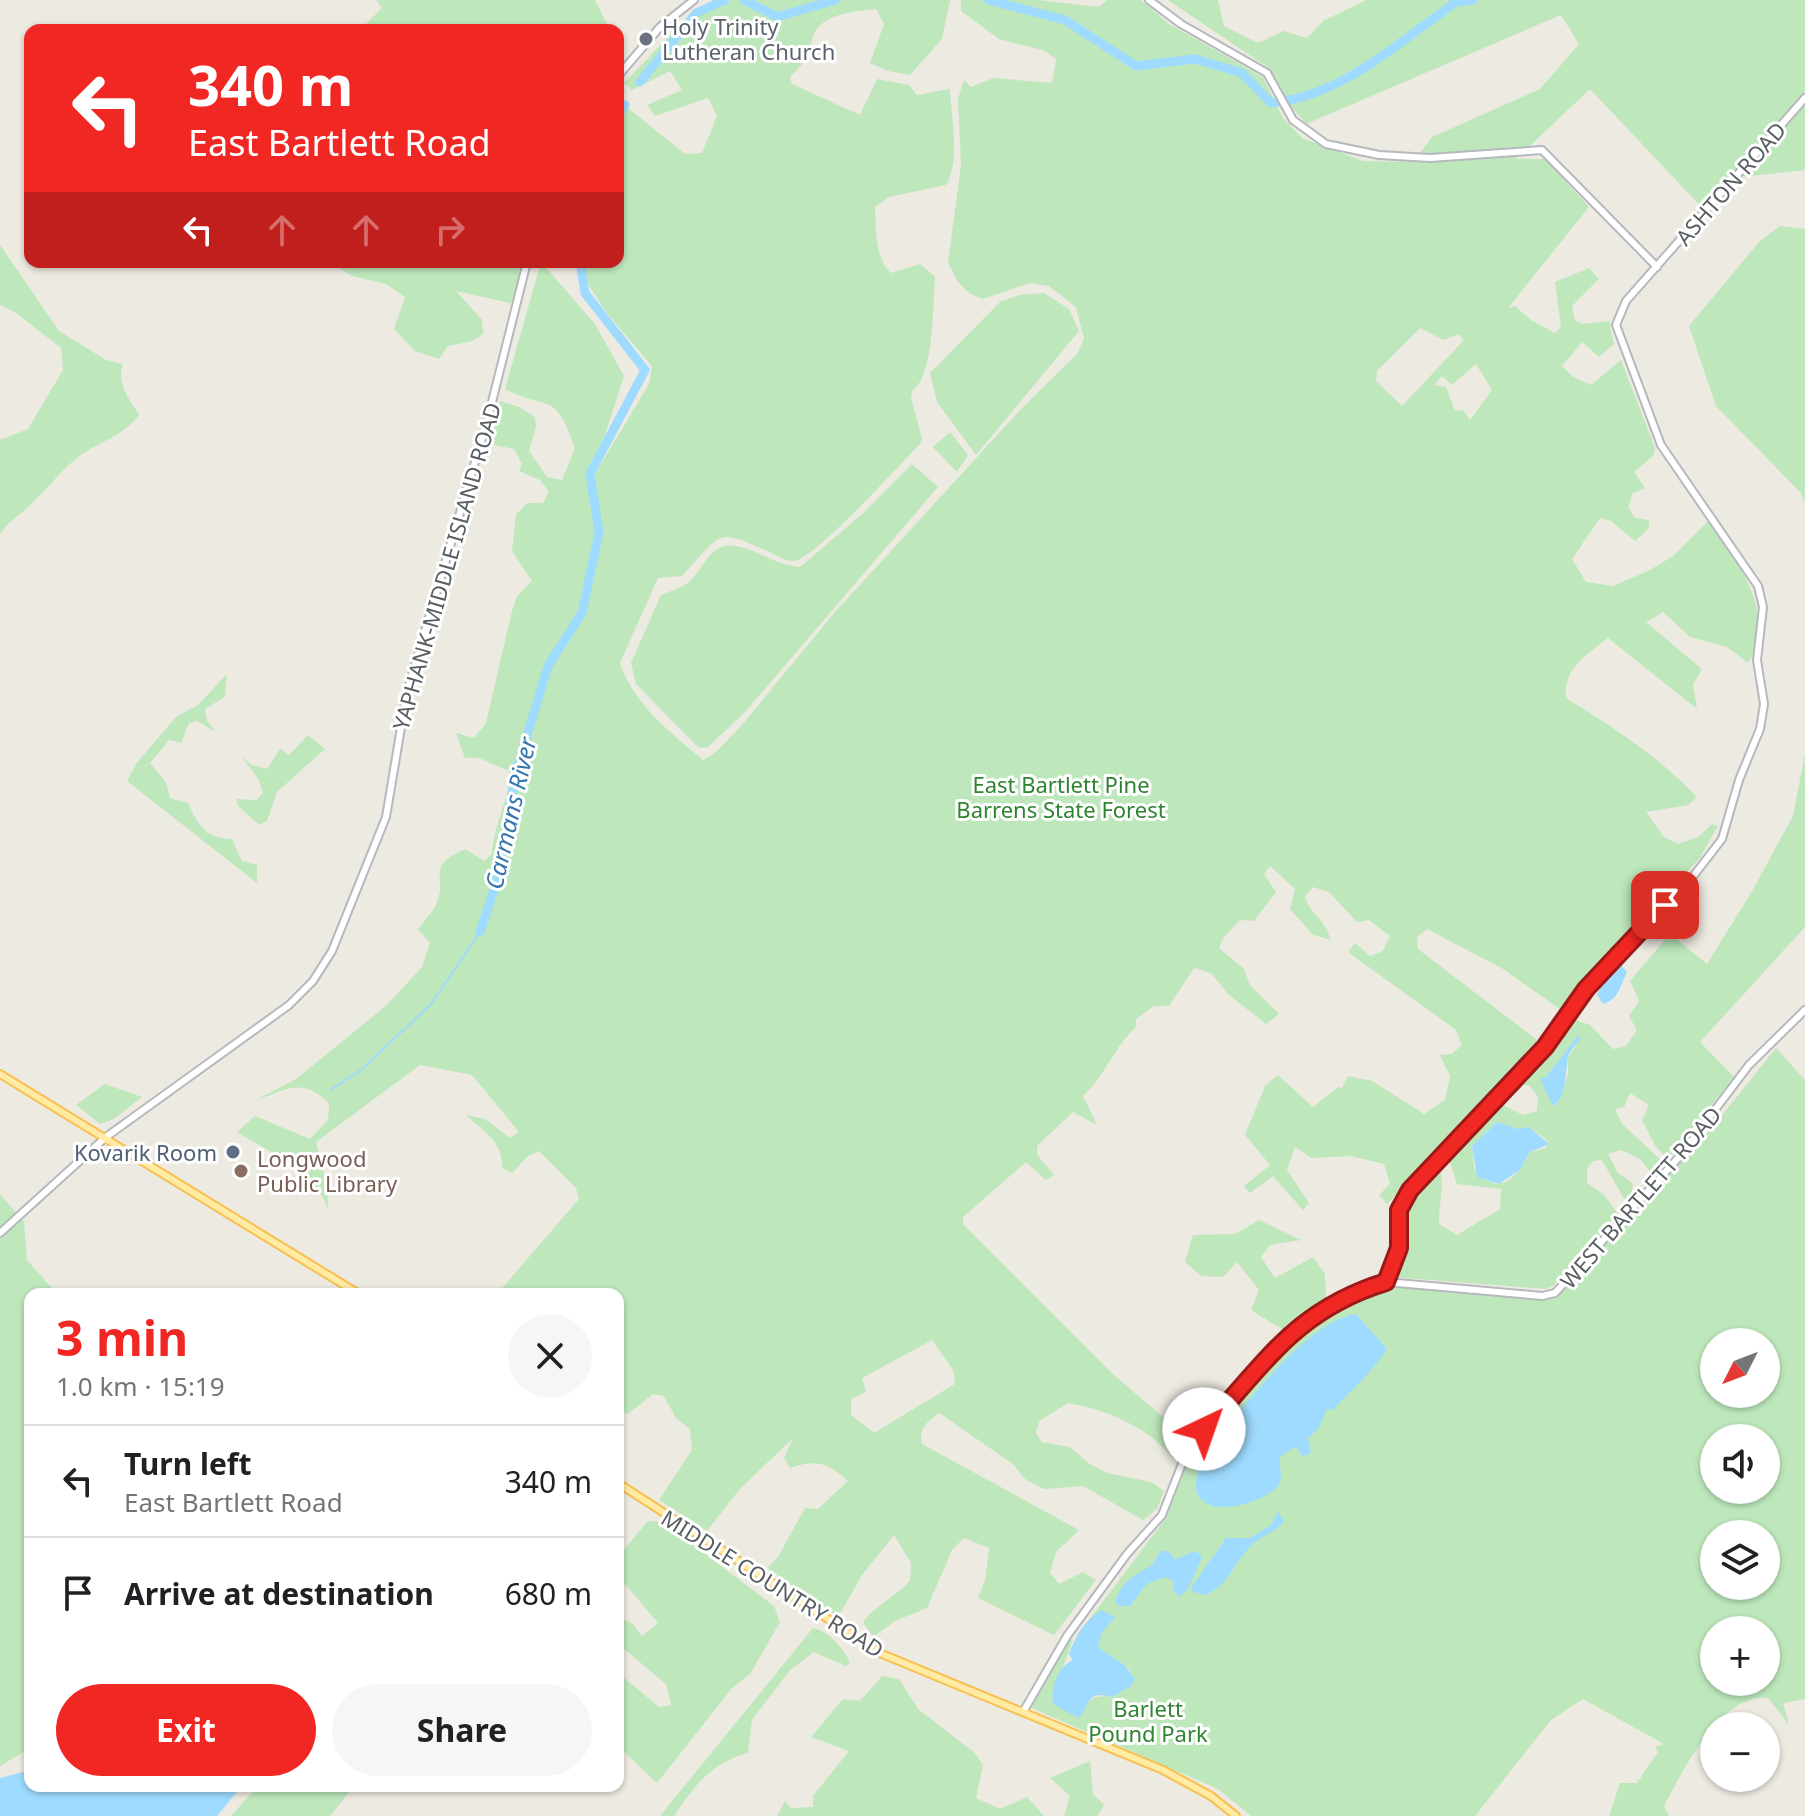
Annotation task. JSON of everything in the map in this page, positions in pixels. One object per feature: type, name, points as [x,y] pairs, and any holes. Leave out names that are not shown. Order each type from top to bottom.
[{"type":"main road","points":[[0,1074],[349,1288]]},
{"type":"main road","name":"MIDDLE COUNTRY ROAD","points":[[624,1487],[877,1651],[1171,1774],[1211,1796],[1236,1816]]},
{"type":"street","points":[[624,69],[660,27],[694,0]]},
{"type":"street","points":[[1149,0],[1181,24],[1267,73],[1300,128],[1316,140],[1379,155],[1430,158],[1542,150],[1657,267]]},
{"type":"street","name":"ASHTON ROAD","points":[[1386,1282],[1399,1248],[1399,1210],[1410,1190],[1545,1047],[1603,969],[1715,850],[1760,729],[1764,704],[1757,660],[1763,607],[1758,586],[1661,445],[1617,333],[1620,308],[1805,98]]},
{"type":"street","name":"YAPHANK-MIDDLE ISLAND ROAD","points":[[0,1233],[106,1137],[276,1016],[313,981],[332,951],[386,817],[407,692],[488,418],[526,268]]},
{"type":"street","name":"WEST BARTLETT ROAD","points":[[1386,1282],[1542,1296],[1555,1293],[1684,1152],[1749,1065],[1805,1010]]},
{"type":"street","points":[[1023,1712],[1067,1636],[1127,1554],[1162,1515],[1189,1446],[1271,1353],[1314,1313],[1386,1282]]},
{"type":"green space","points":[[376,0],[595,0],[607,24],[366,24],[382,8]]},
{"type":"green space","name":"East Bartlett Pine Barrens State Forest","points":[[713,0],[950,0],[942,39],[910,75],[888,71],[870,63],[884,24],[876,9],[830,18],[822,24],[811,42],[811,55],[790,77],[792,84],[860,115],[877,79],[909,85],[917,95],[950,89],[954,151],[951,175],[946,185],[889,197],[875,207],[877,242],[885,267],[891,273],[920,264],[935,277],[929,355],[911,398],[922,439],[857,509],[805,556],[788,561],[739,539],[720,538],[682,576],[658,578],[620,663],[644,705],[703,760],[716,752],[741,726],[836,611],[1022,408],[1077,354],[1084,339],[1076,307],[1049,286],[1030,283],[983,299],[969,293],[958,282],[948,263],[961,165],[958,99],[964,80],[971,87],[993,78],[1052,83],[1056,59],[1045,51],[999,39],[961,11],[961,0],[1038,0],[1099,7],[1107,0],[1141,0],[1169,24],[1263,77],[1283,118],[1302,138],[1363,161],[1413,162],[1432,137],[1540,89],[1579,44],[1561,15],[1306,124],[1291,106],[1270,69],[1168,0],[1218,0],[1224,26],[1258,43],[1284,31],[1307,38],[1323,21],[1366,0],[1805,0],[1805,170],[1741,177],[1708,214],[1590,89],[1516,159],[1545,159],[1589,207],[1508,308],[1515,306],[1531,320],[1555,333],[1561,327],[1555,282],[1589,268],[1599,279],[1572,306],[1575,321],[1583,324],[1609,321],[1614,344],[1599,357],[1582,342],[1562,366],[1573,377],[1591,385],[1621,360],[1655,448],[1653,456],[1634,472],[1645,488],[1633,493],[1628,507],[1635,518],[1649,520],[1649,528],[1635,541],[1611,521],[1600,518],[1572,559],[1586,582],[1613,586],[1673,556],[1708,521],[1741,570],[1757,608],[1759,627],[1757,646],[1748,663],[1727,647],[1690,637],[1663,612],[1646,622],[1702,669],[1693,685],[1697,709],[1608,638],[1572,671],[1566,698],[1651,756],[1697,797],[1688,805],[1646,812],[1664,837],[1678,844],[1698,837],[1712,824],[1718,826],[1700,858],[1593,970],[1561,1010],[1503,969],[1427,929],[1417,937],[1418,949],[1537,1040],[1526,1058],[1387,1204],[1379,1195],[1390,1184],[1384,1164],[1351,1156],[1312,1158],[1295,1147],[1287,1170],[1309,1203],[1303,1210],[1273,1176],[1250,1193],[1244,1186],[1270,1165],[1245,1135],[1265,1086],[1278,1075],[1313,1107],[1338,1087],[1342,1088],[1348,1076],[1372,1081],[1424,1114],[1445,1100],[1450,1076],[1440,1055],[1451,1054],[1462,1045],[1456,1030],[1348,952],[1355,943],[1370,956],[1383,951],[1390,936],[1369,920],[1357,922],[1329,892],[1313,887],[1305,896],[1329,933],[1330,940],[1312,934],[1290,909],[1295,889],[1270,866],[1264,874],[1276,892],[1254,921],[1240,920],[1223,938],[1219,948],[1244,969],[1250,985],[1279,1014],[1266,1024],[1228,994],[1211,973],[1194,968],[1169,1006],[1154,1006],[1136,1019],[1136,1027],[1083,1096],[1097,1125],[1073,1112],[1037,1146],[1037,1155],[1054,1175],[1046,1180],[1026,1162],[963,1217],[963,1224],[1116,1377],[1188,1438],[1174,1459],[1140,1429],[1098,1410],[1068,1403],[1039,1421],[1036,1433],[1042,1442],[1070,1447],[1088,1463],[1107,1473],[1151,1482],[1164,1491],[1157,1509],[1143,1520],[1083,1486],[1044,1489],[1025,1479],[1013,1464],[939,1413],[924,1426],[922,1444],[1079,1530],[1056,1552],[1050,1573],[1059,1584],[1083,1572],[1096,1580],[1054,1635],[978,1598],[985,1581],[989,1548],[964,1538],[952,1550],[927,1608],[895,1621],[873,1637],[863,1622],[910,1581],[911,1563],[894,1535],[862,1575],[838,1617],[767,1568],[778,1557],[805,1508],[818,1509],[848,1481],[821,1464],[790,1468],[784,1458],[793,1438],[739,1490],[707,1531],[659,1500],[692,1450],[690,1429],[676,1418],[664,1396],[653,1394],[628,1414],[624,1412],[624,1288],[502,1288],[579,1199],[576,1188],[539,1151],[528,1156],[512,1173],[502,1168],[496,1144],[466,1115],[485,1119],[510,1138],[519,1132],[472,1075],[420,1065],[316,1142],[327,1186],[328,1209],[322,1196],[302,1173],[237,1132],[255,1116],[310,1139],[328,1120],[329,1103],[310,1090],[286,1089],[256,1100],[296,1079],[387,1005],[422,967],[430,943],[418,929],[437,902],[441,867],[465,849],[484,861],[492,854],[509,771],[479,758],[465,758],[456,733],[474,738],[486,723],[512,611],[517,596],[532,581],[512,551],[516,515],[527,503],[543,503],[549,492],[540,480],[519,471],[522,464],[514,449],[491,444],[500,401],[519,407],[535,417],[536,427],[529,451],[547,477],[562,480],[575,448],[556,409],[505,389],[539,268],[546,268],[595,324],[624,376],[589,484],[649,384],[652,366],[606,312],[578,268],[624,268],[624,105],[685,154],[702,153],[717,116],[708,98],[655,116],[647,105],[682,90],[670,71],[632,90],[624,83],[674,31]],"holes":[[[1420,328],[1443,340],[1459,334],[1464,340],[1402,406],[1376,381],[1377,371]],[[1476,364],[1492,390],[1470,420],[1463,410],[1455,411],[1446,387],[1434,385],[1442,376],[1452,385]],[[932,1340],[953,1370],[955,1384],[874,1433],[851,1415],[851,1399],[866,1392],[862,1378]]]},
{"type":"green space","points":[[1780,226],[1805,229],[1805,502],[1800,492],[1716,406],[1689,326],[1760,241]]},
{"type":"green space","points":[[0,245],[59,331],[106,360],[123,364],[122,384],[139,415],[125,429],[70,464],[0,534],[0,440],[28,429],[63,370],[61,348],[15,312],[0,305]]},
{"type":"green space","points":[[339,268],[525,268],[515,304],[456,291],[482,320],[483,334],[472,341],[448,346],[439,359],[415,351],[394,329],[405,297],[386,284],[352,276]]},
{"type":"green space","points":[[1044,293],[1069,309],[1079,331],[976,455],[937,402],[930,373],[1000,302],[1019,295]]},
{"type":"green space","points":[[950,432],[968,455],[957,472],[933,447]]},
{"type":"green space","points":[[912,464],[938,487],[745,712],[708,747],[699,748],[636,684],[631,663],[661,595],[689,582],[714,552],[727,546],[745,548],[783,564],[800,567],[861,515]]},
{"type":"green space","points":[[227,674],[225,697],[205,709],[207,721],[216,732],[197,721],[189,723],[181,743],[169,740],[150,763],[166,782],[170,798],[188,803],[204,829],[215,836],[232,839],[242,861],[257,865],[257,883],[127,781],[136,764],[176,717],[198,705]]},
{"type":"green space","points":[[308,735],[325,749],[277,792],[267,821],[259,825],[238,806],[236,799],[257,800],[263,793],[259,780],[242,757],[252,765],[267,769],[280,749],[289,755]]},
{"type":"green space","points":[[1805,754],[1805,927],[1700,1042],[1734,1077],[1668,1159],[1656,1147],[1642,1120],[1649,1105],[1630,1093],[1624,1107],[1615,1109],[1622,1124],[1663,1162],[1651,1173],[1640,1159],[1621,1150],[1608,1154],[1618,1173],[1633,1183],[1631,1201],[1627,1204],[1602,1160],[1593,1161],[1587,1169],[1587,1183],[1604,1195],[1618,1214],[1554,1285],[1546,1289],[1393,1277],[1403,1250],[1406,1206],[1440,1171],[1439,1224],[1457,1235],[1500,1209],[1501,1189],[1457,1184],[1449,1159],[1499,1103],[1523,1115],[1537,1111],[1538,1097],[1530,1086],[1517,1083],[1548,1055],[1573,1019],[1590,1025],[1613,1049],[1626,1046],[1637,1030],[1629,1016],[1639,1001],[1630,981],[1670,934],[1707,964],[1793,816]],"holes":[[[1581,1037],[1568,1058],[1568,1075],[1557,1104],[1553,1105],[1545,1087],[1546,1077]],[[1497,1122],[1518,1129],[1529,1127],[1548,1141],[1546,1148],[1530,1152],[1512,1177],[1494,1184],[1474,1169],[1472,1146]]]},
{"type":"green space","name":"Barlett Pound Park","points":[[1776,1048],[1805,1080],[1805,1699],[1783,1703],[1789,1725],[1768,1698],[1751,1699],[1729,1712],[1700,1712],[1700,1744],[1664,1806],[1669,1816],[1609,1816],[1620,1783],[1637,1783],[1658,1752],[1655,1747],[1664,1744],[1583,1699],[1551,1720],[1475,1816],[1251,1816],[1218,1789],[1027,1706],[1067,1636],[1073,1640],[1055,1687],[1054,1704],[1078,1717],[1091,1700],[1112,1697],[1130,1670],[1077,1636],[1166,1518],[1193,1448],[1274,1357],[1318,1316],[1384,1288],[1428,1287],[1545,1299],[1563,1290],[1715,1124]]},
{"type":"green space","points":[[105,1084],[142,1097],[114,1119],[100,1124],[76,1105]]},
{"type":"green space","points":[[0,1194],[24,1222],[27,1260],[52,1288],[24,1288],[24,1752],[0,1766]]},
{"type":"green space","points":[[1259,1220],[1301,1240],[1270,1245],[1261,1257],[1275,1278],[1313,1257],[1325,1274],[1326,1298],[1285,1331],[1251,1310],[1259,1290],[1237,1262],[1223,1277],[1201,1276],[1185,1262],[1193,1235],[1235,1234]]},
{"type":"green space","points":[[648,1521],[663,1522],[774,1606],[780,1622],[750,1674],[732,1688],[657,1783],[624,1752],[624,1678],[659,1707],[671,1705],[666,1684],[624,1649],[624,1620],[633,1624],[642,1636],[658,1623],[624,1585],[624,1550]]},
{"type":"green space","points":[[813,1628],[835,1641],[850,1662],[846,1666],[814,1652],[790,1670],[752,1720],[748,1753],[714,1769],[674,1816],[660,1816]]},
{"type":"green space","points":[[882,1676],[899,1679],[918,1709],[975,1753],[983,1765],[976,1798],[1000,1809],[1027,1797],[1044,1816],[777,1816],[785,1801],[791,1808],[813,1807],[813,1796],[849,1751],[811,1737],[843,1699],[860,1701]]},
{"type":"green space","points":[[1090,1761],[1093,1794],[1104,1805],[1097,1816],[1064,1816],[1070,1796],[1050,1778]]},
{"type":"green space","points":[[253,1792],[349,1792],[330,1816],[231,1816]]},
{"type":"water","points":[[1621,965],[1627,972],[1619,991],[1613,999],[1603,1004],[1597,995],[1608,973]]},
{"type":"water","points":[[1582,1036],[1569,1055],[1563,1091],[1553,1106],[1540,1079],[1546,1077],[1576,1038]]},
{"type":"water","points":[[1497,1122],[1518,1129],[1529,1127],[1549,1144],[1530,1152],[1520,1170],[1499,1184],[1477,1177],[1472,1146]]},
{"type":"water","points":[[1356,1314],[1387,1349],[1369,1373],[1333,1410],[1327,1409],[1318,1429],[1308,1438],[1311,1453],[1302,1457],[1296,1446],[1280,1457],[1279,1484],[1260,1498],[1224,1507],[1203,1501],[1197,1493],[1196,1484],[1203,1455],[1273,1372],[1294,1352],[1335,1321]]},
{"type":"water","points":[[1278,1512],[1284,1521],[1243,1554],[1221,1585],[1206,1595],[1193,1592],[1191,1588],[1226,1538],[1250,1538],[1271,1525]]},
{"type":"water","points":[[1161,1551],[1168,1551],[1175,1559],[1196,1551],[1202,1557],[1188,1589],[1179,1597],[1173,1590],[1174,1581],[1165,1577],[1147,1584],[1130,1606],[1118,1606],[1115,1601],[1122,1588],[1151,1565]]},
{"type":"water","points":[[1102,1610],[1115,1617],[1101,1634],[1098,1647],[1124,1665],[1135,1679],[1131,1686],[1112,1697],[1093,1697],[1078,1718],[1053,1704],[1054,1684],[1063,1667],[1073,1660],[1069,1654],[1081,1629]]},
{"type":"water","points":[[24,1772],[24,1792],[237,1792],[217,1816],[0,1816],[0,1778]]},
{"type":"waterway","name":"Carmans River","points":[[640,82],[696,13],[725,0]]},
{"type":"waterway","name":"Carmans River","points":[[744,0],[777,17],[835,0]]},
{"type":"waterway","name":"Carmans River","points":[[988,0],[1065,20],[1136,66],[1195,59],[1242,73],[1271,103],[1297,98],[1346,79],[1456,2],[1473,0]]},
{"type":"waterway","name":"Carmans River","points":[[480,932],[496,884],[516,772],[548,666],[582,613],[599,532],[590,474],[645,370],[585,293],[581,268]]},
{"type":"waterway","points":[[330,1090],[361,1070],[431,1004],[480,932]]},
{"type":"place","name":"Holy Trinity Lutheran Church","points":[[646,39]]},
{"type":"place","name":"Kovarik Room","points":[[233,1152]]},
{"type":"place","name":"Longwood Public Library","points":[[241,1171]]},
{"type":"route","points":[[1204,1429],[1271,1353],[1314,1313],[1386,1282],[1399,1248],[1399,1210],[1410,1190],[1483,1108],[1545,1047],[1586,989],[1665,905]]}]
